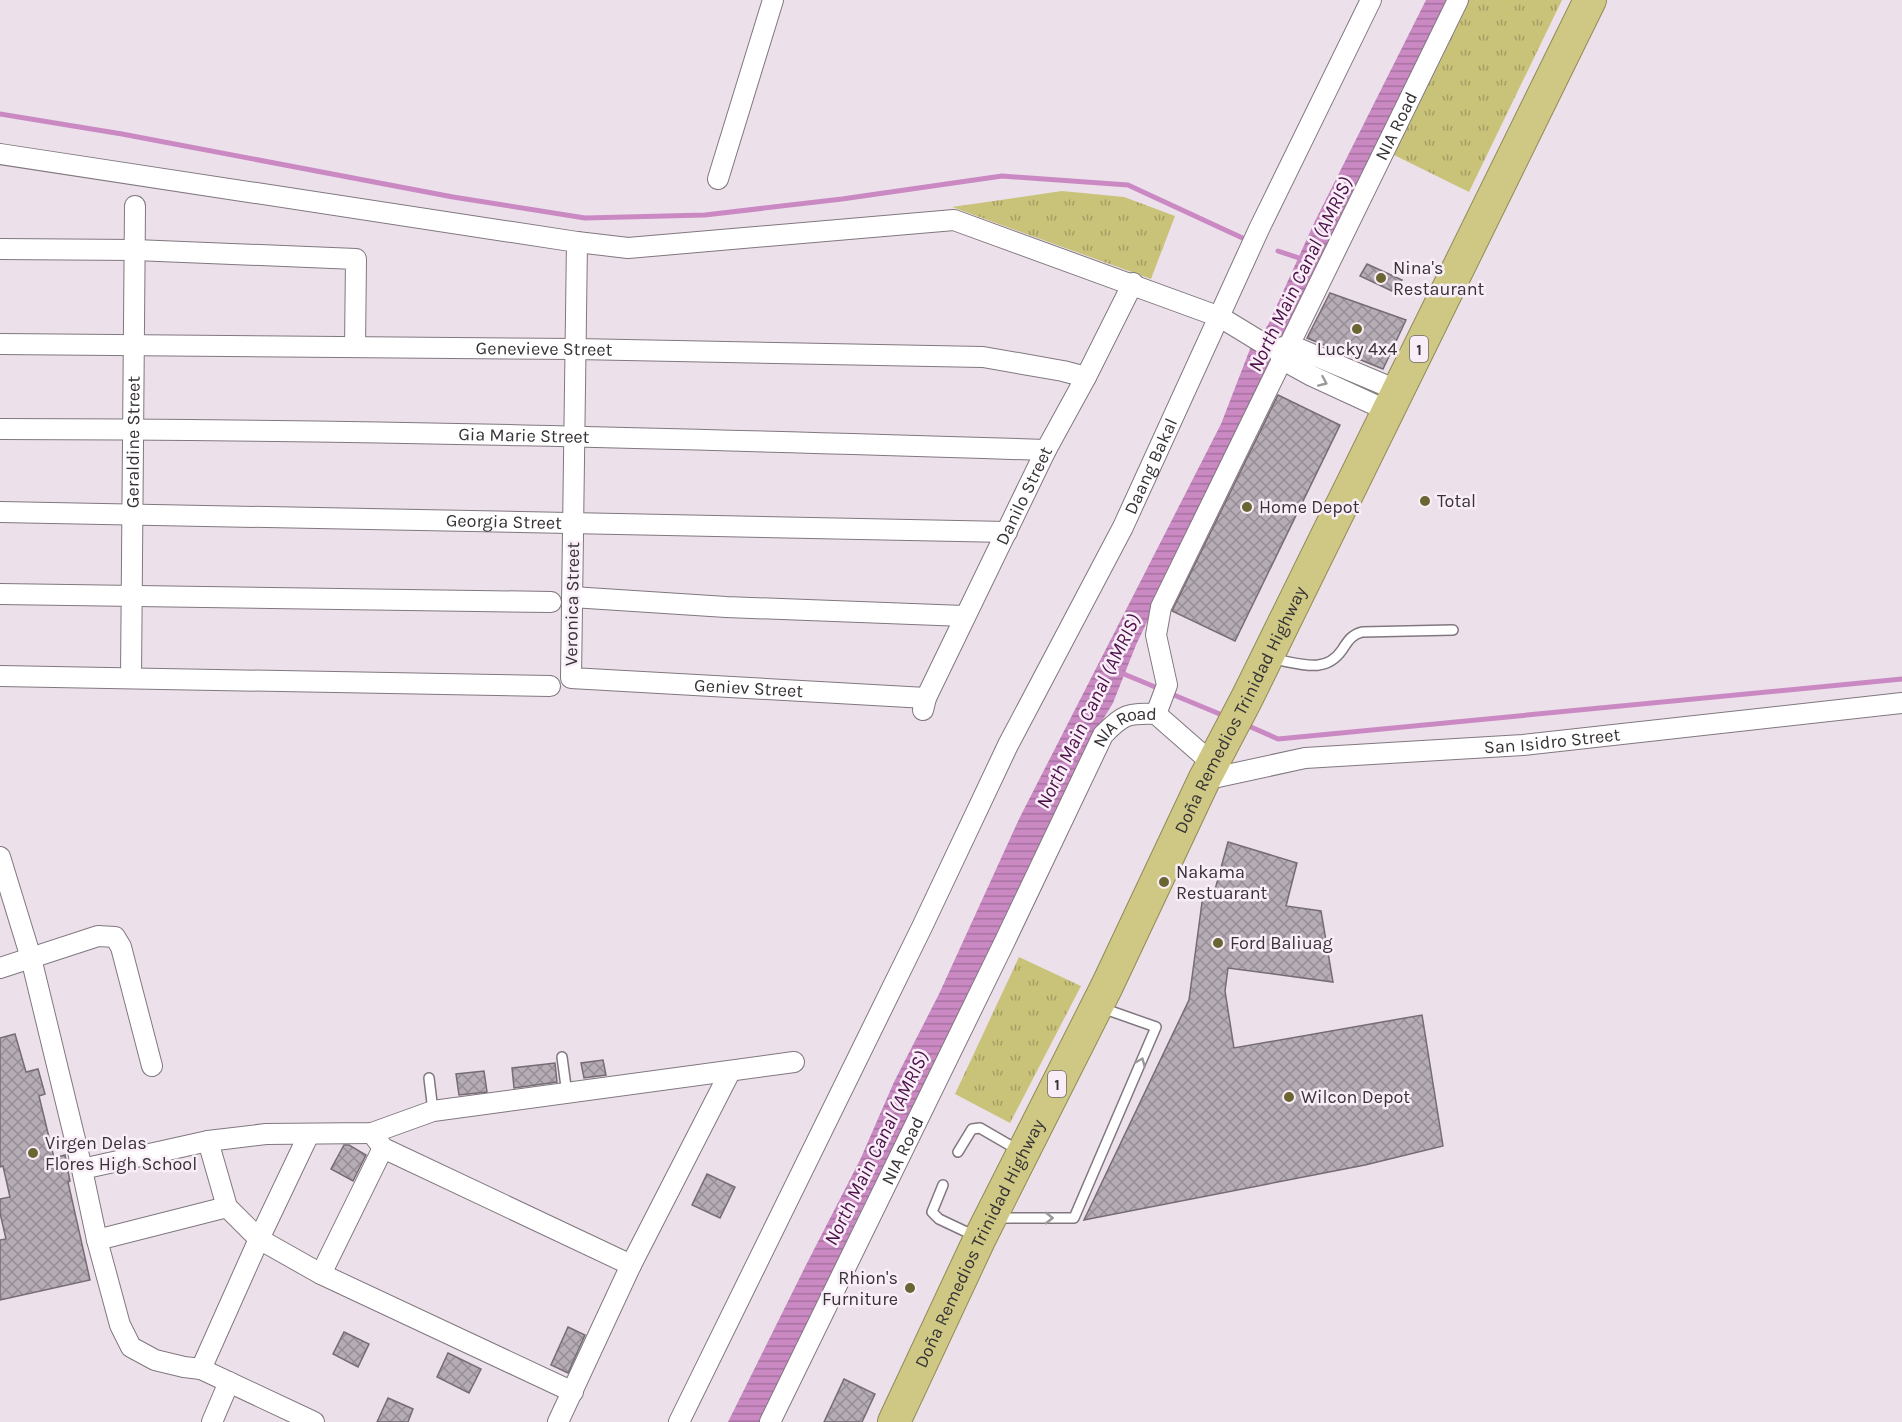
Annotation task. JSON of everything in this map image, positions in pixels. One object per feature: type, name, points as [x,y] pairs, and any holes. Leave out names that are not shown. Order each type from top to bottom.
[{"type":"highway","name":"Doña Remedios Trinidad Highway","points":[[894,1422],[985,1228],[1097,1006],[1213,764],[1590,0]]},
{"type":"street","points":[[718,179],[773,0]]},
{"type":"street","name":"Daang Bakal","points":[[679,1422],[922,927],[1008,745],[1123,527],[1259,229],[1371,0]]},
{"type":"street","name":"NIA Road","points":[[770,1422],[1103,735],[1119,718],[1137,713],[1162,699],[1156,634],[1161,607],[1278,349],[1458,0]]},
{"type":"street","points":[[0,154],[627,248],[954,220],[1133,283],[1220,317],[1278,349],[1394,401]]},
{"type":"street","name":"Geraldine Street","points":[[131,678],[135,206]]},
{"type":"street","name":"Veronica Street","points":[[571,678],[578,242]]},
{"type":"street","points":[[0,249],[135,250],[356,259],[355,347]]},
{"type":"street","name":"Danilo Street","points":[[925,704],[964,616],[1046,450],[1133,283]]},
{"type":"street","name":"Genevieve Street","points":[[0,344],[576,349],[983,357],[1063,370],[1086,377]]},
{"type":"street","name":"Gia Marie Street","points":[[0,429],[132,429],[574,437],[1046,450]]},
{"type":"street","name":"Georgia Street","points":[[0,512],[1007,532]]},
{"type":"street","points":[[0,594],[551,602]]},
{"type":"street","points":[[572,597],[726,607],[964,616]]},
{"type":"street","points":[[0,676],[550,686]]},
{"type":"street","name":"Geniev Street","points":[[571,678],[925,704]]},
{"type":"street","points":[[1162,699],[1213,764]]},
{"type":"street","name":"San Isidro Street","points":[[1213,764],[1523,745],[1902,704]]},
{"type":"street","points":[[0,857],[31,958],[97,1240],[120,1325],[131,1347],[155,1360],[201,1369],[314,1422]]},
{"type":"street","points":[[0,968],[98,936],[114,937],[121,947],[152,1066]]},
{"type":"street","points":[[321,1274],[377,1141],[433,1111],[794,1062]]},
{"type":"street","points":[[558,1422],[631,1266],[730,1072]]},
{"type":"street","points":[[82,1169],[208,1140],[266,1134],[309,1134],[377,1141],[631,1266]]},
{"type":"street","points":[[201,1369],[309,1134]]},
{"type":"street","points":[[208,1140],[227,1207],[259,1239],[321,1274],[573,1392]]},
{"type":"street","points":[[97,1240],[227,1207]]},
{"type":"street","points":[[212,1422],[229,1382]]},
{"type":"lane","points":[[1267,657],[1317,666],[1326,665],[1339,654],[1352,635],[1362,632],[1453,630]]},
{"type":"lane","points":[[943,1185],[932,1212],[939,1220],[985,1228],[1074,1218],[1156,1027],[1097,1006]]},
{"type":"lane","points":[[562,1057],[567,1094]]},
{"type":"lane","points":[[429,1078],[433,1111]]},
{"type":"lane","points":[[958,1152],[972,1129],[981,1128],[1023,1152]]},
{"type":"green space","points":[[1467,0],[1562,0],[1469,192],[1392,154]]},
{"type":"green space","points":[[1062,191],[1124,197],[1175,216],[1151,279],[952,207]]},
{"type":"green space","points":[[1019,957],[1081,986],[1010,1123],[955,1094]]},
{"type":"water","name":"North Main Canal (AMRIS)","points":[[1426,0],[1449,0],[1260,385],[1136,645],[1113,703],[1096,731],[981,970],[859,1215],[761,1422],[728,1422],[860,1160],[894,1082],[939,994],[1020,817],[1221,424],[1250,349],[1268,325],[1315,221]]},
{"type":"building","name":"Nina's Restaurant","points":[[1367,264],[1402,280],[1392,291],[1360,276]]},
{"type":"building","name":"Lucky 4x4","points":[[1330,293],[1406,320],[1383,369],[1307,338]]},
{"type":"building","points":[[1278,395],[1340,425],[1235,641],[1172,611]]},
{"type":"building","name":"Wilcon Depot","points":[[1228,842],[1297,863],[1286,906],[1321,911],[1333,982],[1228,968],[1225,991],[1234,1048],[1422,1015],[1443,1146],[1365,1165],[1084,1220],[1189,1000],[1203,895],[1213,897]]},
{"type":"building","name":"Virgen Delas Flores High School","points":[[15,1034],[26,1072],[38,1069],[45,1094],[39,1096],[54,1158],[65,1155],[70,1181],[68,1182],[90,1280],[0,1300],[0,1240],[6,1239],[0,1213],[0,1199],[10,1197],[3,1166],[0,1167],[0,1038]]},
{"type":"building","points":[[603,1060],[606,1075],[584,1078],[581,1063]]},
{"type":"building","points":[[555,1063],[557,1082],[514,1088],[512,1068]]},
{"type":"building","points":[[484,1071],[487,1092],[459,1095],[456,1074]]},
{"type":"building","points":[[344,1145],[349,1145],[366,1155],[353,1181],[331,1169]]},
{"type":"building","points":[[707,1174],[735,1187],[720,1218],[692,1205]]},
{"type":"building","points":[[568,1327],[585,1335],[568,1373],[551,1365]]},
{"type":"building","points":[[344,1332],[369,1344],[358,1367],[333,1354]]},
{"type":"building","points":[[448,1353],[481,1369],[469,1393],[437,1377]]},
{"type":"building","points":[[844,1379],[875,1394],[862,1422],[824,1422]]},
{"type":"building","points":[[388,1398],[413,1409],[408,1422],[377,1422]]},
{"type":"waterway","points":[[0,114],[122,134],[453,197],[585,218],[705,215],[842,199],[1002,176],[1128,185],[1249,241]]},
{"type":"waterway","points":[[1278,251],[1305,260]]},
{"type":"waterway","points":[[1119,672],[1160,689]]},
{"type":"waterway","points":[[1244,724],[1278,739],[1902,679]]},
{"type":"waterway","points":[[1169,693],[1227,717]]},
{"type":"place","name":"Nina's Restaurant","points":[[1381,278]]},
{"type":"place","name":"Lucky 4x4","points":[[1357,329]]},
{"type":"place","name":"Total","points":[[1425,501]]},
{"type":"place","name":"Home Depot","points":[[1247,507]]},
{"type":"place","name":"Nakama Restuarant","points":[[1164,882]]},
{"type":"place","name":"Ford Baliuag","points":[[1218,943]]},
{"type":"place","name":"Wilcon Depot","points":[[1289,1097]]},
{"type":"place","name":"Virgen Delas Flores High School","points":[[33,1153]]},
{"type":"place","name":"Rhion's Furniture","points":[[910,1288]]}]
